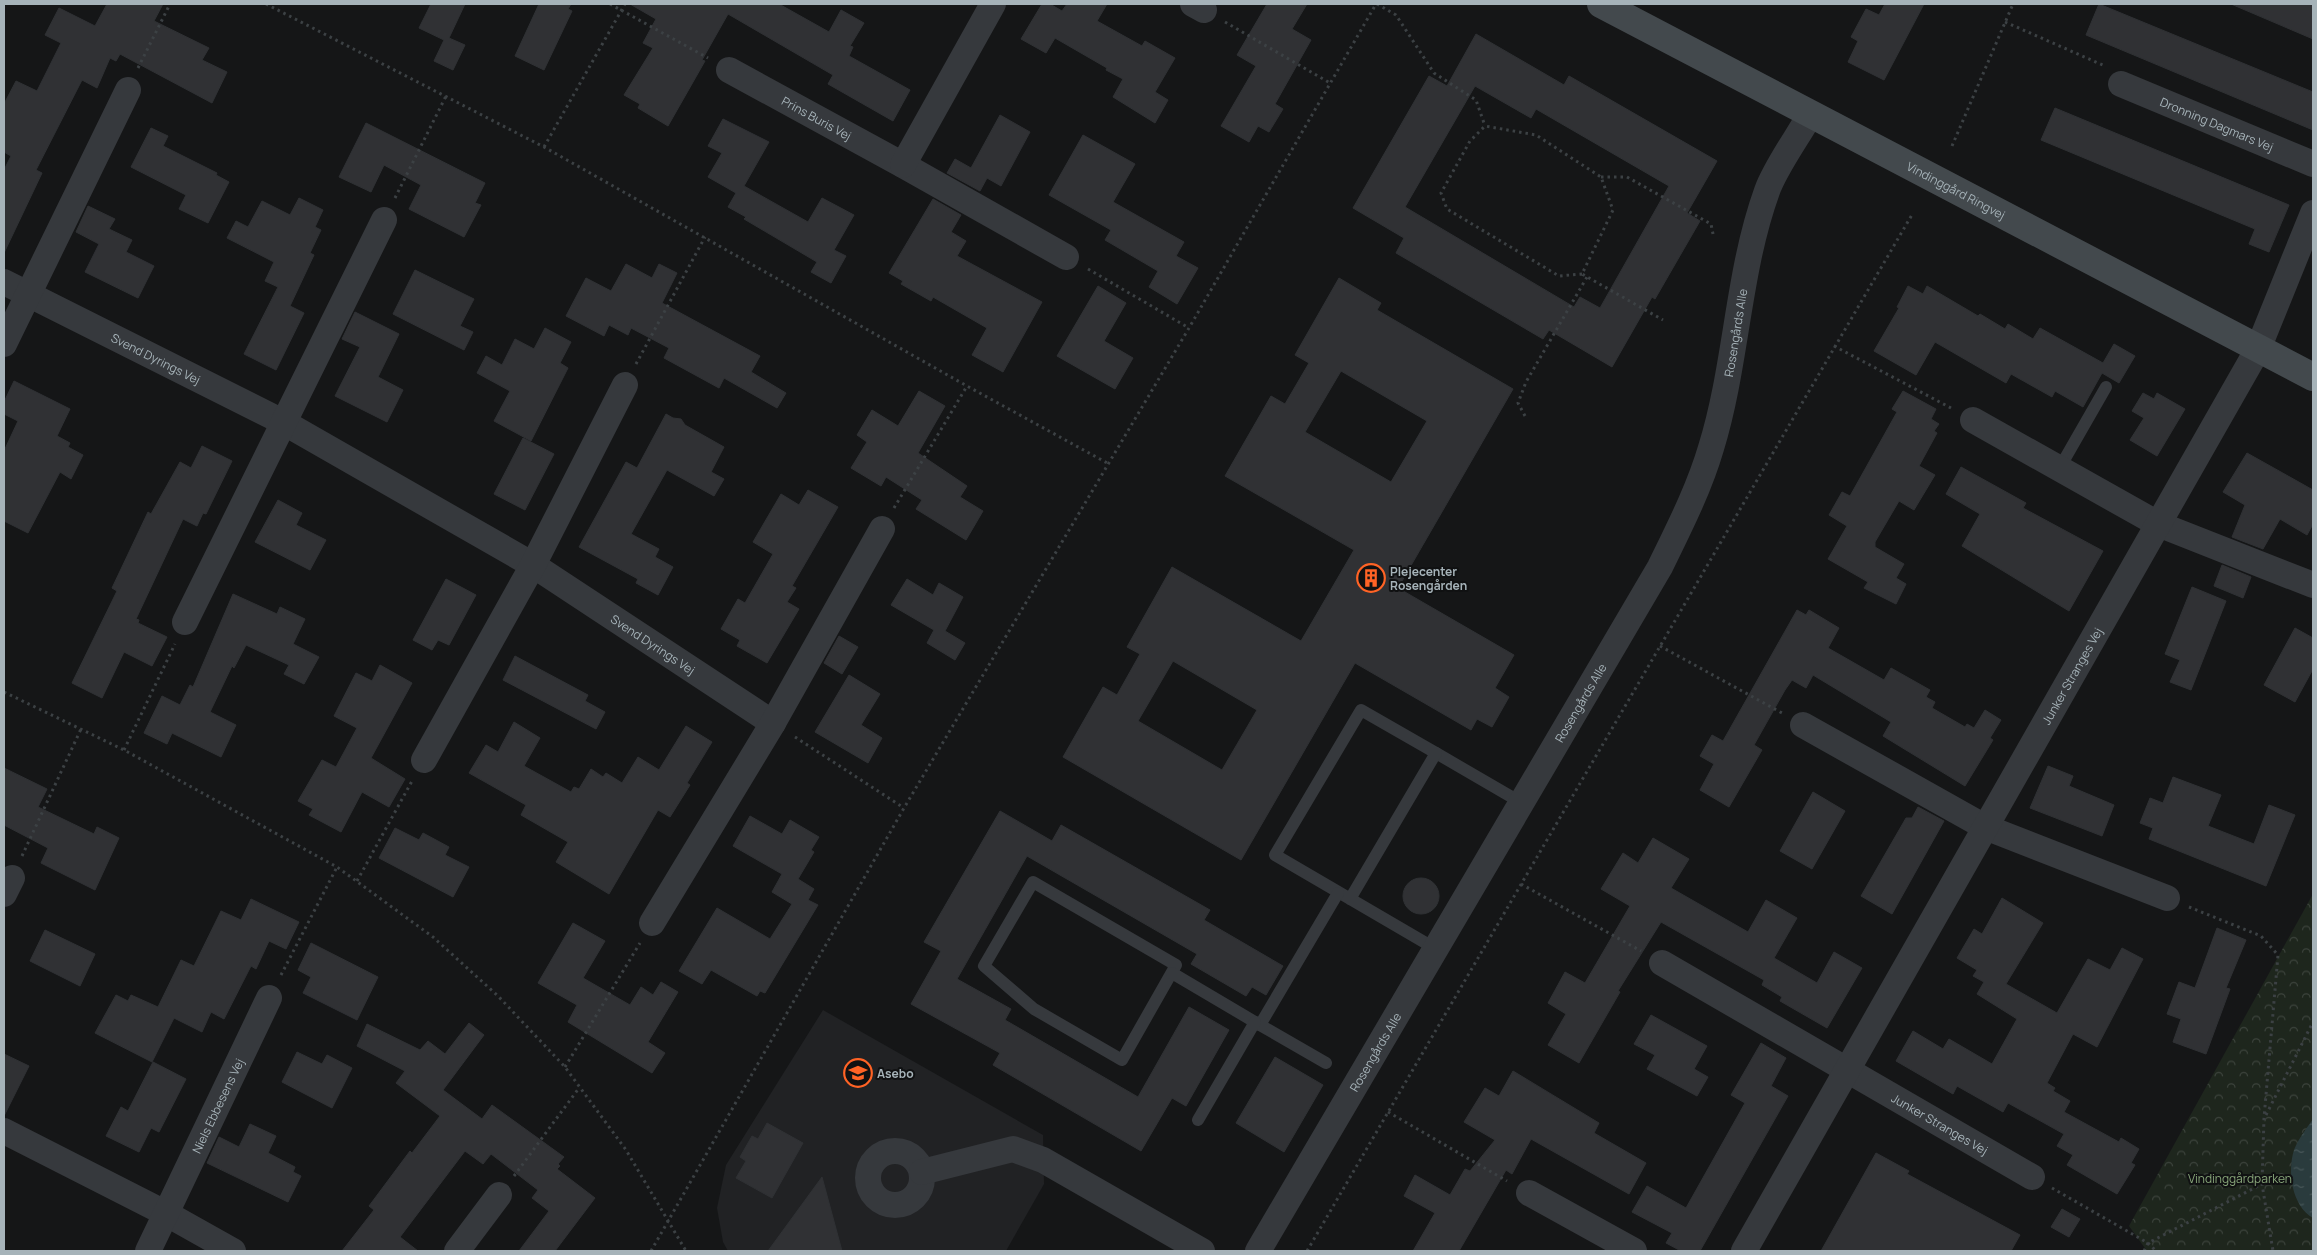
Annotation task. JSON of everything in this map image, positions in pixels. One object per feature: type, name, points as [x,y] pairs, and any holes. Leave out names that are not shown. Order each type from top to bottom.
[{"type":"street","points":[[903,165],[993,4]]},
{"type":"street","name":"Vindinggård Ringvej","points":[[1601,4],[2313,377]]},
{"type":"street","name":"Prins Buris Vej","points":[[729,70],[1066,256]]},
{"type":"street","name":"Dronning Dagmars Vej","points":[[2121,84],[2313,164]]},
{"type":"street","points":[[4,344],[128,90]]},
{"type":"street","name":"Rosengårds Alle","points":[[1258,1251],[1660,566],[1686,512],[1711,448],[1726,392],[1752,237],[1768,189],[1810,115]]},
{"type":"street","points":[[2258,349],[2313,213]]},
{"type":"street","points":[[185,622],[384,220]]},
{"type":"street","name":"Svend Dyrings Vej","points":[[4,282],[283,422],[533,565],[773,723]]},
{"type":"street","name":"Junker Stranges Vej","points":[[1744,1251],[2258,349]]},
{"type":"street","points":[[424,760],[533,565],[626,385]]},
{"type":"street","points":[[1973,420],[2158,524],[2313,584]]},
{"type":"street","points":[[652,924],[773,723],[882,529]]},
{"type":"street","points":[[1803,724],[1985,827],[2167,898]]},
{"type":"street","name":"Junker Stranges Vej","points":[[1662,963],[2032,1177]]},
{"type":"street","name":"Niels Ebbesens Vej","points":[[148,1251],[269,998]]},
{"type":"street","points":[[4,1131],[167,1214],[233,1251]]},
{"type":"street","points":[[922,1172],[1013,1149],[1043,1160],[1202,1251]]},
{"type":"street","points":[[1529,1193],[1634,1251]]},
{"type":"street","points":[[457,1251],[499,1195]]},
{"type":"lane","points":[[2059,469],[2106,387]]},
{"type":"lane","points":[[1436,949],[1275,856],[1361,710],[1522,804]]},
{"type":"lane","points":[[1350,899],[1436,753]]},
{"type":"lane","points":[[1033,882],[1176,965],[1172,973],[1122,1060],[1034,1009],[984,966],[1033,882]]},
{"type":"lane","points":[[1198,1120],[1338,893]]},
{"type":"lane","points":[[1172,973],[1326,1063]]},
{"type":"path","points":[[128,90],[170,4]]},
{"type":"path","points":[[266,4],[544,147],[1109,464]]},
{"type":"path","points":[[610,4],[729,70]]},
{"type":"path","points":[[544,147],[625,4]]},
{"type":"path","points":[[652,1251],[904,808],[1109,464],[1377,4],[1396,15],[1434,73],[1476,100],[1485,126]]},
{"type":"path","points":[[1952,146],[2013,4]]},
{"type":"path","points":[[1199,7],[1330,83]]},
{"type":"path","points":[[2005,22],[2117,72],[2121,84]]},
{"type":"path","points":[[384,220],[446,96]]},
{"type":"path","points":[[1485,126],[1536,135],[1602,177],[1627,177],[1711,224],[1713,234]]},
{"type":"path","points":[[1485,126],[1470,141],[1442,193],[1447,210],[1559,276],[1582,274],[1663,320]]},
{"type":"path","points":[[1582,274],[1613,210],[1602,177]]},
{"type":"path","points":[[1307,1251],[1913,212]]},
{"type":"path","points":[[626,385],[705,237]]},
{"type":"path","points":[[1066,256],[1189,328]]},
{"type":"path","points":[[1525,416],[1518,402],[1526,382],[1587,277]]},
{"type":"path","points":[[1834,346],[1973,420]]},
{"type":"path","points":[[882,529],[967,386]]},
{"type":"path","points":[[124,750],[185,622]]},
{"type":"path","points":[[1660,646],[1803,724]]},
{"type":"path","points":[[4,692],[124,750],[336,867],[432,938],[484,983],[565,1067],[626,1150],[686,1251]]},
{"type":"path","points":[[773,723],[904,808]]},
{"type":"path","points":[[8,886],[81,730]]},
{"type":"path","points":[[357,881],[424,760]]},
{"type":"path","points":[[269,998],[336,867]]},
{"type":"path","points":[[1521,884],[1662,963]]},
{"type":"path","points":[[2167,898],[2261,936],[2278,955],[2264,1118],[2262,1184],[2273,1251]]},
{"type":"path","points":[[565,1067],[652,924]]},
{"type":"path","points":[[2264,1118],[2313,1022]]},
{"type":"path","points":[[499,1195],[579,1088]]},
{"type":"path","points":[[1388,1112],[1529,1193]]},
{"type":"path","points":[[2032,1177],[2148,1243],[2156,1251]]},
{"type":"path","points":[[2144,1251],[2148,1243],[2262,1184]]},
{"type":"shaded area","name":"Asebo","points":[[823,1010],[1043,1135],[1044,1184],[1006,1251],[728,1251],[723,1242],[717,1208],[726,1165]]},
{"type":"green space","name":"Vindinggårdparken","points":[[2313,894],[2313,1251],[2147,1251],[2129,1226]]},
{"type":"water","points":[[2313,1119],[2313,1218],[2306,1213],[2296,1197],[2291,1178],[2291,1168],[2294,1150]]},
{"type":"building","points":[[107,4],[163,4],[154,21],[209,48],[202,60],[227,72],[212,103],[120,54],[116,61],[110,58],[97,88],[82,80],[36,170],[42,173],[4,253],[4,170],[11,156],[4,152],[4,104],[16,81],[37,91],[61,43],[45,35],[59,8],[95,26]]},
{"type":"building","points":[[431,4],[465,4],[449,38],[465,45],[453,70],[434,61],[444,40],[419,28]]},
{"type":"building","points":[[539,4],[571,4],[568,9],[572,11],[544,70],[515,56]]},
{"type":"building","points":[[630,4],[779,4],[829,32],[841,10],[864,23],[850,46],[853,47],[849,56],[910,90],[893,121],[828,84],[833,75],[728,14],[702,60],[705,61],[668,126],[638,108],[640,104],[624,95],[653,48],[643,43],[656,19]]},
{"type":"building","points":[[1042,4],[1050,4],[1062,11],[1067,4],[1107,4],[1097,21],[1142,46],[1145,41],[1175,58],[1155,92],[1168,100],[1155,123],[1113,97],[1123,79],[1106,70],[1107,68],[1055,38],[1046,53],[1021,39]]},
{"type":"building","points":[[1267,4],[1307,4],[1292,29],[1311,40],[1275,104],[1283,109],[1269,132],[1258,126],[1249,142],[1221,126],[1256,66],[1237,55]]},
{"type":"building","points":[[1885,4],[1924,4],[1884,80],[1848,62],[1858,41],[1851,37],[1866,9],[1879,15]]},
{"type":"building","points":[[2099,4],[2313,92],[2313,130],[2086,35]]},
{"type":"building","points":[[2231,4],[2313,4],[2313,39]]},
{"type":"building","points":[[1476,34],[1564,85],[1569,76],[1717,161],[1687,213],[1700,221],[1655,299],[1652,297],[1612,367],[1549,330],[1543,339],[1396,253],[1404,238],[1353,208],[1429,76],[1447,86]],"holes":[[[1475,86],[1531,118],[1536,109],[1669,186],[1600,308],[1580,297],[1574,307],[1405,207]]]},
{"type":"building","points":[[2055,108],[2289,205],[2269,252],[2249,244],[2255,229],[2041,140]]},
{"type":"building","points":[[1000,115],[1030,132],[1001,186],[987,178],[980,191],[947,173],[955,159],[971,168]]},
{"type":"building","points":[[723,119],[769,142],[744,186],[808,222],[822,198],[854,215],[834,250],[846,256],[831,283],[811,272],[817,262],[744,219],[746,217],[728,207],[736,193],[708,177],[722,153],[708,146]]},
{"type":"building","points":[[366,123],[485,183],[475,203],[481,205],[464,237],[409,209],[421,185],[384,165],[371,192],[339,177]]},
{"type":"building","points":[[151,128],[168,136],[163,146],[217,173],[216,175],[229,182],[208,223],[179,209],[186,195],[131,167]]},
{"type":"building","points":[[1083,135],[1135,164],[1113,202],[1184,242],[1176,256],[1198,268],[1177,304],[1149,287],[1158,271],[1105,240],[1111,230],[1049,195]]},
{"type":"building","points":[[299,198],[323,210],[315,227],[321,230],[310,253],[314,255],[290,306],[304,313],[276,370],[244,354],[278,287],[265,281],[274,262],[227,238],[236,221],[248,227],[262,201],[290,215]]},
{"type":"building","points":[[933,199],[961,215],[951,232],[966,241],[957,256],[1042,302],[1003,372],[972,355],[987,328],[933,297],[931,301],[901,284],[903,281],[889,273]]},
{"type":"building","points":[[88,206],[115,219],[109,229],[132,240],[126,252],[154,266],[138,298],[85,272],[99,244],[76,232]]},
{"type":"building","points":[[626,264],[652,278],[659,264],[677,273],[662,303],[760,356],[751,372],[786,393],[777,408],[724,378],[719,388],[664,358],[669,348],[631,328],[628,335],[609,325],[604,336],[566,316],[586,278],[611,291]]},
{"type":"building","points":[[415,270],[474,299],[460,326],[473,332],[464,350],[393,314]]},
{"type":"building","name":"Plejecenter Rosengården","points":[[1339,278],[1381,303],[1377,310],[1513,389],[1398,588],[1514,655],[1495,688],[1509,697],[1492,727],[1477,719],[1471,730],[1355,663],[1241,860],[1063,757],[1103,687],[1117,695],[1140,654],[1127,647],[1172,567],[1301,641],[1354,550],[1225,476],[1271,396],[1285,404],[1309,363],[1295,355]],"holes":[[[1341,371],[1427,421],[1391,482],[1305,432]],[[1173,661],[1257,710],[1222,770],[1138,721]]]},
{"type":"building","points":[[1098,286],[1126,303],[1104,341],[1133,358],[1115,389],[1057,356]]},
{"type":"building","points":[[1908,286],[1923,294],[1927,286],[1978,316],[1980,314],[2005,329],[2008,324],[2033,339],[2040,328],[2103,363],[2114,344],[2135,356],[2119,383],[2102,373],[2083,407],[2055,391],[2052,397],[2011,374],[2006,383],[1935,342],[1916,375],[1874,351],[1899,308],[1897,307]]},
{"type":"building","points":[[355,312],[399,334],[378,377],[403,390],[387,422],[335,396],[360,347],[342,339]]},
{"type":"building","points":[[545,328],[571,342],[560,363],[568,368],[531,441],[494,421],[510,391],[477,373],[486,356],[502,365],[515,339],[534,349]]},
{"type":"building","points":[[14,381],[70,409],[57,436],[70,443],[68,447],[83,455],[71,479],[60,472],[28,533],[4,521],[4,451],[18,421],[4,414],[4,402]]},
{"type":"building","points":[[919,391],[945,406],[918,453],[967,486],[960,497],[983,511],[966,540],[916,509],[922,500],[886,477],[881,486],[851,468],[867,442],[857,435],[872,410],[898,426]]},
{"type":"building","points":[[1903,391],[1936,409],[1931,419],[1939,424],[1934,431],[1937,433],[1919,466],[1935,475],[1914,510],[1899,501],[1875,542],[1875,547],[1904,564],[1896,578],[1906,584],[1896,604],[1864,588],[1868,582],[1828,559],[1847,526],[1829,515],[1842,492],[1850,496],[1897,412],[1892,409]]},
{"type":"building","points":[[2143,393],[2154,399],[2157,393],[2185,409],[2157,456],[2130,440],[2144,418],[2132,411]]},
{"type":"building","points":[[666,414],[673,418],[681,419],[685,425],[724,447],[711,472],[724,479],[714,496],[667,470],[631,534],[659,549],[655,557],[673,567],[658,595],[636,583],[638,579],[579,547],[626,462],[637,468]]},
{"type":"building","points":[[523,438],[554,454],[525,510],[494,494]]},
{"type":"building","points":[[202,446],[232,461],[206,514],[203,513],[197,526],[183,519],[136,619],[139,620],[138,623],[167,637],[152,666],[124,652],[102,698],[72,683],[117,591],[112,588],[148,512],[151,514],[180,462],[191,468]]},
{"type":"building","points":[[2247,453],[2313,490],[2313,524],[2307,535],[2280,519],[2263,549],[2232,537],[2245,505],[2223,492]]},
{"type":"building","points":[[1961,467],[2026,503],[2023,508],[2103,551],[2069,611],[1962,546],[1980,514],[1946,494]]},
{"type":"building","points":[[808,490],[838,507],[792,586],[796,588],[787,602],[799,609],[767,663],[737,646],[740,640],[721,629],[738,599],[745,603],[773,554],[753,542],[781,494],[799,505]]},
{"type":"building","points":[[278,500],[302,513],[296,525],[326,540],[310,570],[255,542]]},
{"type":"building","points":[[2222,565],[2251,577],[2243,598],[2214,586]]},
{"type":"building","points":[[446,579],[476,595],[449,645],[438,640],[432,650],[413,640]]},
{"type":"building","points":[[907,579],[933,595],[939,583],[963,597],[945,631],[965,643],[955,660],[927,643],[934,630],[891,605]]},
{"type":"building","points":[[2192,587],[2226,601],[2191,690],[2170,682],[2180,660],[2165,654]]},
{"type":"building","points":[[233,594],[277,614],[280,607],[305,619],[293,644],[319,657],[304,684],[284,674],[289,665],[246,645],[234,668],[232,666],[210,712],[236,725],[221,757],[172,733],[167,744],[144,733],[162,696],[180,705],[190,685],[193,687]]},
{"type":"building","points":[[1797,610],[1806,615],[1809,610],[1839,628],[1828,648],[1884,680],[1891,668],[1930,690],[1926,697],[1935,702],[1932,708],[1965,727],[1967,724],[1974,728],[1985,710],[2001,720],[1990,738],[1993,740],[1965,786],[1883,736],[1891,722],[1813,675],[1806,688],[1792,680],[1785,690],[1754,745],[1762,750],[1729,807],[1700,790],[1714,764],[1700,756],[1712,735],[1723,741]]},
{"type":"building","points":[[2295,628],[2313,638],[2313,669],[2295,702],[2264,685]]},
{"type":"building","points":[[839,636],[858,647],[842,674],[824,663]]},
{"type":"building","points":[[515,656],[588,695],[585,701],[605,712],[596,729],[503,680]]},
{"type":"building","points":[[380,665],[412,683],[371,758],[405,779],[389,807],[362,792],[341,832],[309,815],[313,809],[298,801],[322,760],[336,767],[357,728],[334,716],[356,673],[372,681]]},
{"type":"building","points":[[849,675],[880,694],[861,725],[882,738],[868,763],[815,732]]},
{"type":"building","points":[[514,722],[540,738],[524,766],[571,792],[574,787],[579,789],[591,769],[603,777],[606,773],[622,783],[638,757],[659,770],[686,726],[712,742],[687,783],[690,785],[670,817],[658,810],[609,894],[556,862],[568,842],[521,815],[526,805],[469,773],[486,745],[498,752]]},
{"type":"building","points":[[2048,766],[2073,776],[2069,786],[2114,805],[2102,836],[2030,808]]},
{"type":"building","points":[[4,768],[47,789],[38,807],[94,834],[97,827],[119,838],[95,890],[41,863],[48,848],[4,825]]},
{"type":"building","points":[[2173,777],[2221,795],[2208,826],[2254,844],[2269,805],[2295,815],[2266,886],[2149,839],[2153,828],[2140,823],[2150,798],[2163,803]]},
{"type":"building","points":[[1813,792],[1845,811],[1812,869],[1780,851]]},
{"type":"building","points":[[1918,807],[1944,821],[1892,914],[1861,896],[1906,818],[1912,818]]},
{"type":"building","points":[[1000,811],[1052,841],[1061,825],[1210,910],[1204,920],[1283,966],[1266,995],[1252,987],[1246,996],[1191,964],[1197,954],[1027,856],[957,979],[1011,1009],[1005,1020],[1138,1097],[1189,1007],[1229,1030],[1186,1106],[1172,1098],[1141,1151],[993,1065],[1000,1053],[911,1004],[941,951],[924,942]]},
{"type":"building","points":[[750,816],[782,834],[790,820],[819,837],[811,850],[814,852],[798,879],[814,889],[808,900],[818,905],[765,993],[760,991],[757,996],[711,970],[702,984],[679,971],[717,908],[770,939],[792,904],[772,892],[782,874],[733,846]]},
{"type":"building","points":[[395,828],[419,840],[423,833],[449,847],[445,855],[469,867],[453,897],[379,858]]},
{"type":"building","points":[[1653,838],[1689,859],[1671,888],[1748,932],[1766,900],[1797,918],[1774,958],[1817,983],[1834,952],[1862,968],[1827,1028],[1780,1001],[1782,997],[1762,985],[1764,980],[1661,922],[1618,991],[1620,992],[1579,1063],[1548,1045],[1566,1014],[1548,1003],[1565,972],[1585,983],[1630,906],[1601,889],[1623,853],[1638,863]]},
{"type":"building","points":[[1421,878],[1434,883],[1439,896],[1434,909],[1421,914],[1408,909],[1403,896],[1408,883]]},
{"type":"building","points":[[2002,898],[2043,923],[2006,984],[2057,1013],[2088,959],[2110,970],[2122,948],[2143,959],[2097,1047],[2073,1034],[2047,1083],[2055,1088],[2053,1091],[2070,1101],[2064,1112],[2119,1142],[2121,1138],[2139,1149],[2131,1163],[2135,1165],[2117,1194],[2067,1165],[2073,1155],[2057,1146],[2064,1134],[2008,1103],[2003,1112],[1957,1086],[1953,1094],[1896,1061],[1913,1031],[1943,1049],[1949,1039],[1992,1064],[2017,1019],[1977,994],[1984,982],[1973,976],[1977,970],[1957,958],[1974,929],[1982,934]]},
{"type":"building","points":[[251,899],[299,922],[286,949],[269,941],[256,969],[251,966],[224,1019],[211,1012],[202,1032],[174,1018],[152,1062],[95,1033],[116,995],[128,1001],[131,995],[158,1007],[181,960],[194,966],[221,911],[241,920]]},
{"type":"building","points":[[573,923],[605,941],[583,978],[630,1005],[641,987],[653,995],[661,982],[678,992],[648,1042],[665,1053],[652,1073],[568,1022],[577,1005],[538,983]]},
{"type":"building","points":[[2217,928],[2246,940],[2226,988],[2230,989],[2206,1054],[2173,1042],[2181,1019],[2167,1014],[2179,982],[2195,988]]},
{"type":"building","points":[[45,930],[95,954],[80,986],[30,961]]},
{"type":"building","points":[[311,943],[378,977],[357,1020],[303,993],[311,977],[298,970]]},
{"type":"building","points":[[1651,1015],[1707,1046],[1694,1069],[1708,1077],[1697,1096],[1647,1069],[1655,1055],[1634,1044]]},
{"type":"building","points":[[469,1023],[484,1035],[443,1090],[482,1119],[492,1105],[564,1157],[558,1164],[560,1166],[557,1169],[595,1198],[555,1251],[519,1251],[549,1211],[532,1198],[538,1190],[491,1154],[483,1164],[465,1151],[400,1237],[418,1251],[342,1251],[374,1210],[369,1206],[410,1151],[412,1153],[440,1116],[396,1083],[405,1071],[357,1046],[367,1024],[420,1050],[428,1041],[445,1054]]},
{"type":"building","points":[[1761,1043],[1786,1058],[1771,1086],[1788,1096],[1700,1251],[1681,1251],[1666,1243],[1672,1233],[1632,1212],[1647,1186],[1686,1208],[1745,1103],[1731,1095]]},
{"type":"building","points":[[297,1052],[322,1064],[327,1055],[352,1068],[332,1108],[282,1082]]},
{"type":"building","points":[[4,1054],[29,1066],[4,1116]]},
{"type":"building","points":[[1275,1057],[1323,1085],[1284,1152],[1236,1123]]},
{"type":"building","points":[[153,1062],[186,1079],[159,1132],[151,1128],[139,1152],[106,1136],[121,1107],[128,1111]]},
{"type":"building","points":[[1513,1071],[1599,1123],[1594,1133],[1646,1163],[1629,1194],[1531,1139],[1512,1174],[1506,1170],[1459,1251],[1413,1251],[1435,1213],[1404,1196],[1415,1175],[1450,1195],[1465,1169],[1470,1171],[1495,1140],[1464,1122],[1485,1088],[1499,1096]]},
{"type":"building","points":[[767,1123],[803,1143],[772,1198],[736,1178],[746,1161],[740,1157],[752,1136],[758,1139]]},
{"type":"building","points":[[250,1124],[276,1136],[268,1153],[295,1167],[293,1172],[301,1176],[288,1202],[207,1163],[219,1137],[239,1147]]},
{"type":"building","points":[[1876,1153],[1909,1171],[1907,1174],[2020,1235],[2011,1251],[1821,1251]]},
{"type":"building","points":[[822,1177],[842,1251],[768,1251]]},
{"type":"building","points":[[2062,1209],[2080,1219],[2069,1237],[2051,1227]]},
{"type":"place","name":"Plejecenter Rosengården","points":[[1371,578]]},
{"type":"place","name":"Asebo","points":[[858,1073]]}]
